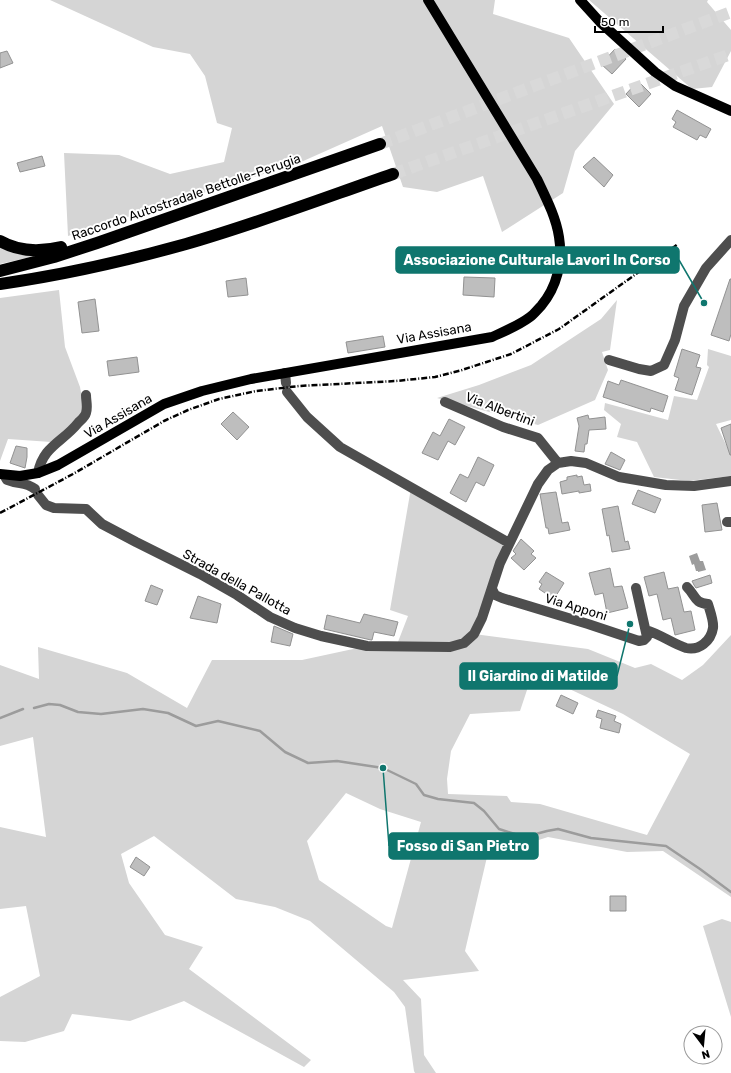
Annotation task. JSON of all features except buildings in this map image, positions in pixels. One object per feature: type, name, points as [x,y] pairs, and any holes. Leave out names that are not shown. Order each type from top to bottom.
[{"type":"highway","name":"Raccordo Autostradale Bettolle-Perugia","points":[[0,271],[54,257],[97,243],[380,144]]},
{"type":"highway","points":[[0,292],[83,274],[125,260],[239,228],[393,174]]},
{"type":"highway","points":[[0,241],[15,247],[32,251],[46,251],[95,237],[197,202],[230,196]]},
{"type":"highway","points":[[0,284],[125,260]]},
{"type":"main road","name":"Via Assisana","points":[[2,474],[20,476],[38,473],[58,465],[164,404],[202,391],[251,379],[286,383],[492,337],[511,329],[532,317],[546,300],[555,284],[560,259],[559,236],[551,208],[537,179],[428,0]]},
{"type":"main road","points":[[580,0],[600,22],[655,72],[675,86],[731,111]]},
{"type":"street","points":[[609,360],[651,371],[664,364],[675,340],[684,306],[706,268],[731,240]]},
{"type":"street","points":[[286,383],[307,417],[340,447],[509,544]]},
{"type":"street","points":[[38,473],[40,463],[46,452],[75,428],[85,415],[87,406],[86,395]]},
{"type":"street","name":"Via Albertini","points":[[445,402],[503,427],[538,438],[558,462]]},
{"type":"street","points":[[558,462],[571,461],[586,463],[619,477],[666,485],[694,486],[731,481]]},
{"type":"street","name":"Strada della Pallotta","points":[[2,474],[7,480],[15,483],[28,484],[37,492],[46,505],[54,508],[86,509],[102,524],[200,574],[237,595],[270,617],[296,628],[321,636],[368,646],[450,648],[464,643],[474,634],[482,618],[500,563],[538,484],[548,470],[558,462]]},
{"type":"street","points":[[636,588],[646,630],[654,632],[686,648],[695,648],[704,645],[709,639],[713,628],[708,604],[701,604],[696,601],[687,587]]},
{"type":"street","name":"Via Apponi","points":[[492,589],[495,595],[502,598],[639,641],[644,640],[647,637],[646,630]]},
{"type":"shaded area","points":[[50,0],[495,0],[493,14],[569,38],[614,104],[575,151],[563,193],[502,232],[483,176],[437,192],[403,187],[382,126],[301,162],[68,236],[64,153],[119,155],[170,174],[224,162],[232,128],[217,123],[205,76],[190,54],[153,47]]},
{"type":"shaded area","points":[[589,0],[708,0],[707,2],[731,30],[731,51],[712,87],[692,89]]},
{"type":"shaded area","points":[[0,245],[35,256],[0,264]]},
{"type":"shaded area","points":[[59,290],[65,347],[80,387],[84,409],[75,423],[51,442],[8,439],[0,461],[0,298]]},
{"type":"shaded area","points":[[617,300],[610,350],[602,352],[608,370],[595,400],[538,425],[437,398],[479,385],[531,365],[601,319]]},
{"type":"shaded area","points":[[708,349],[731,356],[731,420],[716,424],[731,455],[731,476],[689,481],[654,477],[637,442],[617,437],[621,424],[604,410],[605,403],[668,420],[674,396],[697,400],[709,367],[707,365]]},
{"type":"shaded area","points":[[411,488],[509,543],[474,634],[588,649],[635,668],[651,664],[682,680],[703,665],[731,635],[731,897],[663,851],[627,852],[548,837],[487,857],[465,951],[479,971],[403,980],[421,999],[424,1055],[436,1073],[415,1073],[405,1007],[394,992],[310,921],[275,907],[236,899],[154,836],[121,854],[129,883],[165,935],[203,947],[189,969],[311,1060],[304,1067],[184,1001],[130,1021],[72,1014],[64,1031],[25,1042],[0,1041],[0,997],[40,976],[26,906],[0,909],[0,827],[46,837],[33,737],[0,746],[0,665],[39,679],[38,647],[127,673],[187,708],[212,660],[302,660],[367,646],[396,647],[408,616],[390,610]],"holes":[[[533,672],[623,714],[690,754],[647,835],[540,804],[511,802],[507,796],[448,794],[447,779],[451,751],[470,714],[520,711]],[[346,793],[380,809],[421,822],[392,928],[386,926],[319,880],[307,841]]]},
{"type":"shaded area","points":[[697,553],[700,561],[703,561],[706,570],[698,572],[696,571],[694,564],[692,565],[689,556]]},
{"type":"shaded area","points":[[722,919],[731,922],[731,1017],[703,926]]},
{"type":"waterway","points":[[34,708],[49,704],[60,705],[78,712],[101,714],[143,709],[168,713],[196,726],[218,721],[260,731],[285,752],[308,763],[337,761],[383,768],[416,784],[424,795],[438,799],[474,803],[484,811],[499,829],[518,835],[532,835],[558,829],[591,838],[666,846],[731,892]]},
{"type":"waterway","points":[[0,718],[23,709]]},
{"type":"tunnel","points":[[380,144],[731,12]]},
{"type":"tunnel","points":[[393,174],[731,54]]},
{"type":"railway","points":[[0,513],[73,474],[164,421],[188,410],[219,399],[256,391],[299,386],[396,381],[435,377],[511,354],[559,329],[678,244]]},
{"type":"place","name":"Associazione Culturale Lavori In Corso","points":[[704,303]]},
{"type":"place","name":"Il Giardino di Matilde","points":[[630,624]]},
{"type":"place","name":"Fosso di San Pietro","points":[[383,768]]}]
